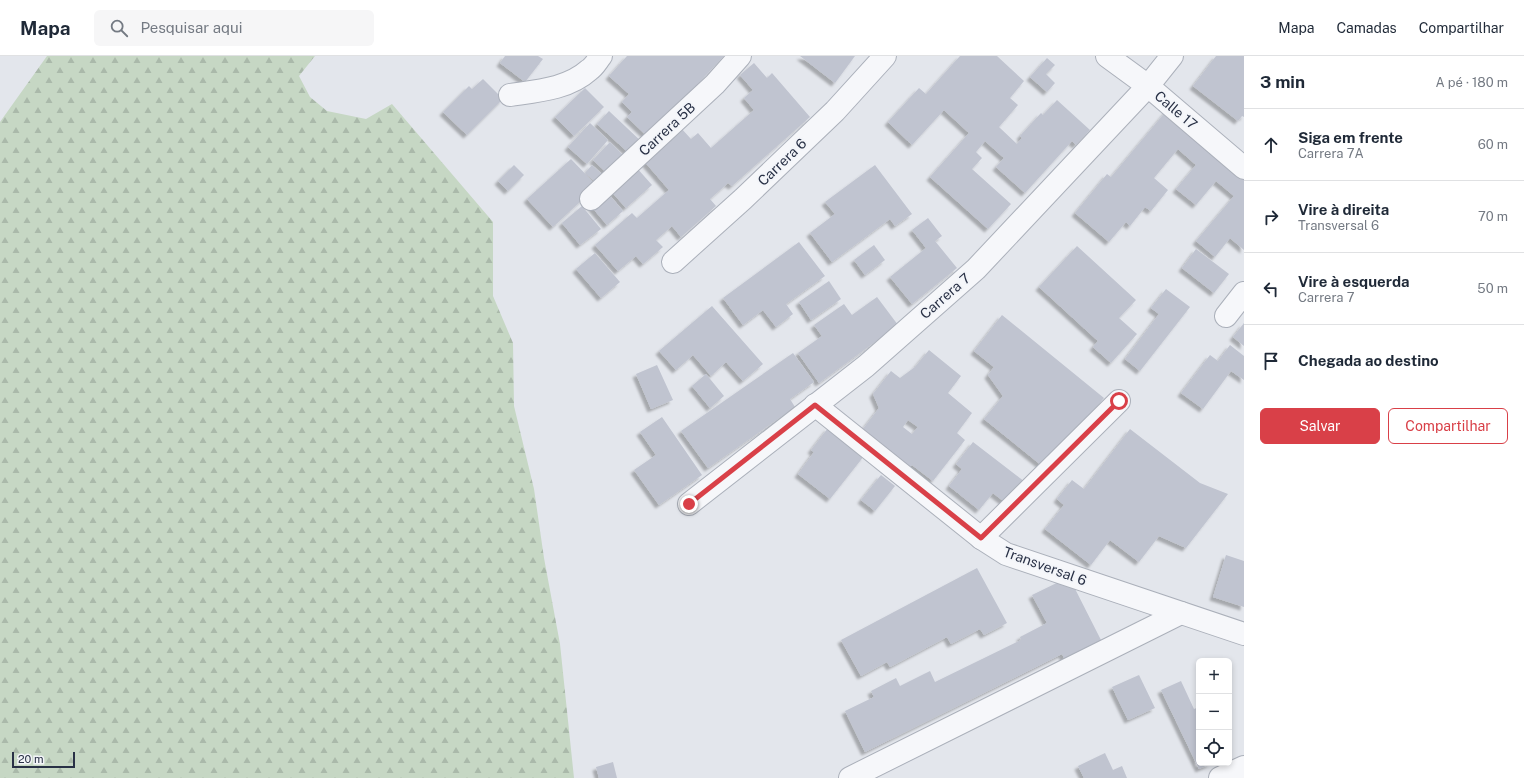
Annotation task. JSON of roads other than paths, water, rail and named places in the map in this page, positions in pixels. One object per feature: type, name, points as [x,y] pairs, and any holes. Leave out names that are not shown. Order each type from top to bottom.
[{"type":"street","points":[[510,95],[551,89],[573,81],[590,70],[601,56]]},
{"type":"street","name":"Carrera 5B","points":[[591,199],[715,84],[740,56]]},
{"type":"street","name":"Carrera 6","points":[[674,262],[743,199],[835,111],[885,56]]},
{"type":"street","name":"Calle 17","points":[[1107,56],[1148,86],[1244,168]]},
{"type":"street","name":"Carrera 7","points":[[689,504],[866,366],[976,269],[1148,86],[1172,56]]},
{"type":"street","points":[[1226,316],[1244,293]]},
{"type":"street","points":[[981,538],[1119,401]]},
{"type":"street","name":"Transversal 6","points":[[815,405],[981,538],[1006,554],[1244,634]]},
{"type":"street","points":[[850,778],[1181,613]]},
{"type":"street","points":[[1220,778],[1244,766]]}]
